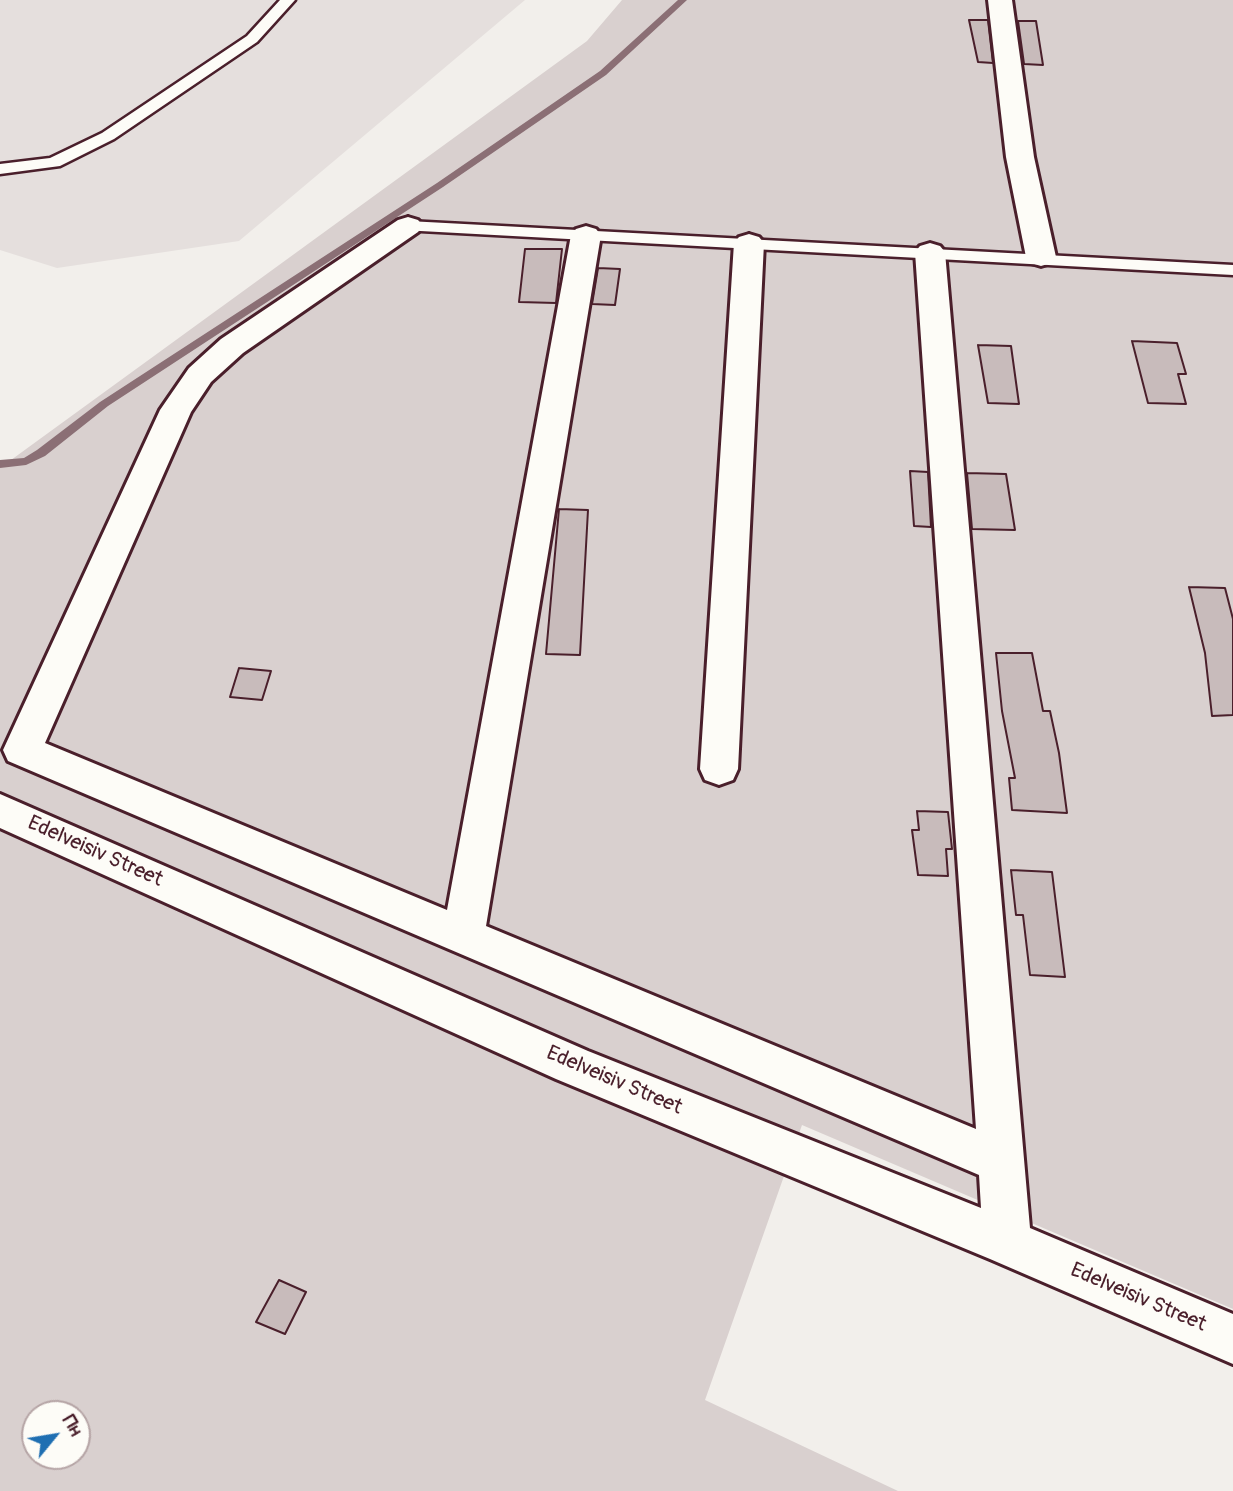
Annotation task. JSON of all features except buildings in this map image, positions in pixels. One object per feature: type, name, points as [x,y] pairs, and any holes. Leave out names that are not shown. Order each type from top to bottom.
[{"type":"street","points":[[1000,0],[1020,157],[1041,257]]},
{"type":"street","points":[[408,226],[232,346],[200,374],[176,410],[22,750],[1000,1162]]},
{"type":"street","points":[[463,936],[586,235]]},
{"type":"street","points":[[719,769],[749,243]]},
{"type":"street","points":[[930,252],[1007,1241]]},
{"type":"street","name":"Edelveisiv Street","points":[[0,810],[572,1065],[1007,1241],[1233,1339]]},
{"type":"lane","points":[[0,169],[54,163],[108,136],[252,39],[288,0]]},
{"type":"lane","points":[[408,226],[1041,257],[1233,270]]},
{"type":"shaded area","points":[[0,0],[525,0],[239,241],[57,268],[0,250]]},
{"type":"shaded area","points":[[622,0],[1233,0],[1233,1309],[802,1125],[705,1400],[898,1491],[0,1491],[0,468],[587,41]]},
{"type":"waterway","points":[[0,464],[26,461],[41,453],[104,404],[440,185],[603,73],[683,0]]}]
